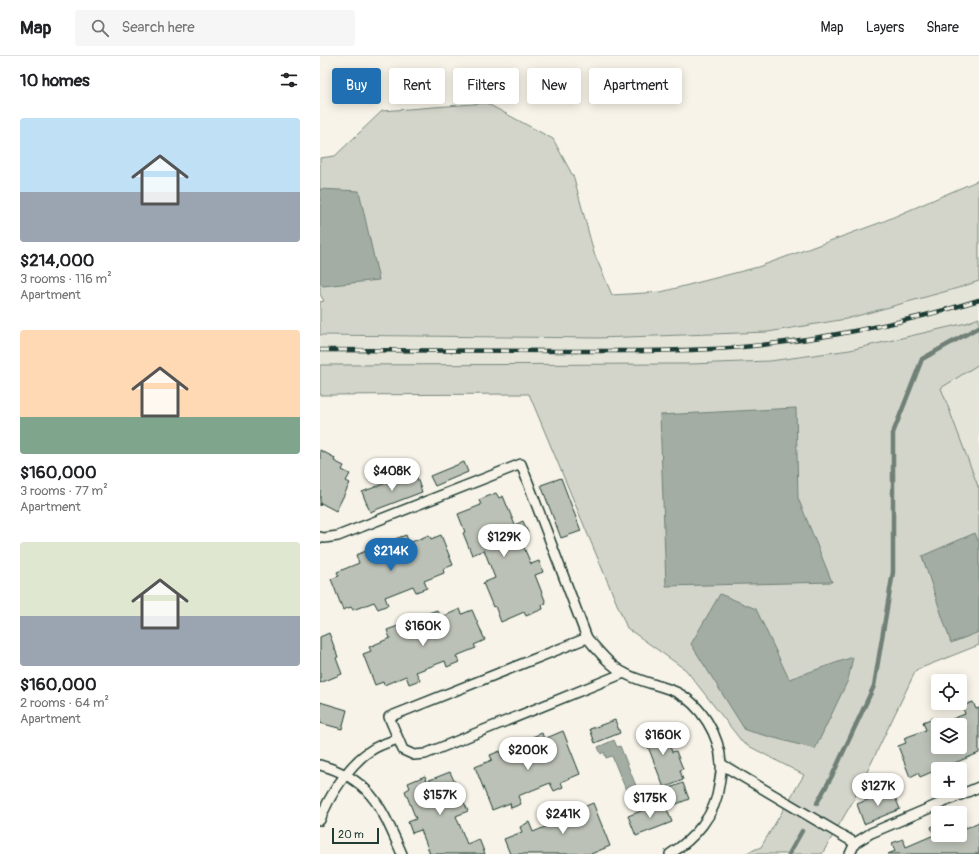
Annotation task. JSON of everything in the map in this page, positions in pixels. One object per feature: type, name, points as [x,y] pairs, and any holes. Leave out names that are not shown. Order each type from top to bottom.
[{"type":"lane","points":[[320,537],[324,538],[338,536],[522,464],[587,638],[602,656],[624,673],[677,693],[699,709],[715,736],[722,764],[718,797],[703,825],[685,845],[670,854]]},
{"type":"lane","points":[[587,638],[389,717],[403,750],[414,755],[425,754],[624,673]]},
{"type":"lane","points":[[320,820],[326,805],[347,774],[370,750],[398,739]]},
{"type":"lane","points":[[320,764],[347,774],[372,794],[384,812],[402,854]]},
{"type":"lane","points":[[722,764],[855,843]]},
{"type":"lane","points":[[850,854],[855,843],[871,832],[979,787]]},
{"type":"shaded area","points":[[488,104],[553,139],[574,178],[594,253],[612,295],[661,292],[758,267],[882,222],[979,180],[979,281],[846,319],[768,332],[598,338],[320,335],[320,302],[324,301],[320,294],[320,158],[335,156],[382,111]]},
{"type":"shaded area","points":[[320,189],[359,191],[379,280],[323,286],[320,282]]},
{"type":"shaded area","points":[[979,281],[979,318],[966,323],[850,350],[770,361],[689,364],[320,365],[320,336],[598,338],[768,332],[846,319]]},
{"type":"shaded area","points":[[979,318],[979,364],[941,388],[979,489],[979,645],[916,670],[853,801],[822,854],[744,854],[761,847],[804,775],[743,743],[686,670],[627,628],[529,394],[320,395],[320,365],[689,364],[770,361],[850,350],[966,323]]},
{"type":"shaded area","points":[[979,349],[979,505],[923,375]]},
{"type":"shaded area","points":[[796,408],[798,498],[832,582],[666,586],[660,415]]},
{"type":"shaded area","points":[[975,533],[979,543],[979,632],[951,643],[922,556]]},
{"type":"shaded area","points":[[720,594],[756,609],[789,679],[853,657],[848,680],[815,749],[745,730],[691,644]]},
{"type":"shaded area","points":[[614,740],[617,747],[620,746],[636,786],[626,790],[612,756],[606,758],[604,752],[601,754],[598,747]]},
{"type":"building","points":[[320,450],[335,458],[334,461],[344,466],[342,470],[350,474],[346,481],[350,483],[336,511],[321,503],[320,506]]},
{"type":"building","points":[[464,462],[468,472],[435,486],[430,476]]},
{"type":"building","points":[[415,472],[422,492],[370,512],[362,492]]},
{"type":"building","points":[[561,478],[581,531],[561,538],[541,485]]},
{"type":"building","points":[[496,493],[499,498],[503,496],[515,525],[523,521],[528,533],[519,536],[531,564],[539,561],[543,572],[535,575],[546,603],[542,605],[543,609],[526,616],[524,612],[501,622],[495,606],[493,607],[483,583],[495,578],[484,550],[472,555],[463,533],[465,532],[458,514],[481,505],[479,500]]},
{"type":"building","points":[[406,535],[409,543],[429,535],[431,539],[441,535],[453,565],[443,569],[444,573],[424,581],[427,588],[416,592],[413,586],[385,597],[388,605],[378,609],[374,602],[353,610],[351,607],[343,610],[331,579],[339,576],[337,572],[359,563],[356,555],[366,551],[369,559],[398,547],[395,539]]},
{"type":"building","points":[[460,609],[462,614],[472,610],[485,640],[474,645],[476,648],[456,656],[459,662],[447,667],[445,661],[416,672],[420,680],[409,684],[406,676],[384,685],[383,682],[375,685],[363,654],[371,651],[369,647],[390,638],[387,630],[398,626],[401,634],[429,622],[426,614],[437,610],[440,618]]},
{"type":"building","points":[[329,633],[338,657],[336,658],[342,674],[320,683],[320,637]]},
{"type":"building","points":[[320,702],[347,710],[342,729],[320,723]]},
{"type":"building","points":[[973,702],[976,709],[979,708],[979,753],[957,762],[931,762],[931,772],[920,777],[918,773],[910,777],[898,746],[906,743],[904,738],[926,730],[923,722],[931,719],[931,754],[967,754],[967,718],[955,718],[965,714],[964,710],[967,710],[967,704]]},
{"type":"building","points":[[615,720],[620,733],[595,743],[590,729]]},
{"type":"building","points":[[661,723],[672,752],[676,751],[683,769],[680,770],[683,780],[664,788],[642,731]]},
{"type":"building","points":[[563,731],[580,774],[561,782],[563,787],[554,791],[550,783],[518,796],[521,804],[511,808],[510,803],[492,810],[475,767],[492,760],[490,755],[500,751],[503,760],[536,747],[532,737],[542,733],[544,739]]},
{"type":"building","points":[[450,772],[468,811],[456,816],[467,844],[479,839],[485,854],[430,854],[421,830],[412,833],[408,822],[416,819],[405,791],[410,788],[408,783],[425,776],[427,781]]},
{"type":"building","points":[[683,783],[689,799],[674,805],[667,789]]},
{"type":"building","points":[[892,790],[900,809],[864,824],[857,804]]},
{"type":"building","points":[[664,802],[672,822],[636,836],[628,816]]},
{"type":"building","points":[[593,803],[610,846],[591,854],[510,854],[504,839],[522,832],[520,827],[529,822],[533,832],[565,819],[562,809],[572,805],[574,811]]},
{"type":"building","points":[[979,822],[979,854],[888,854],[895,851],[892,843],[903,839],[906,847],[931,836],[931,842],[967,842],[967,828]]},
{"type":"waterway","points":[[817,803],[833,774],[874,686],[893,572],[893,433],[922,359],[979,327]]},
{"type":"waterway","points":[[789,854],[802,831]]},
{"type":"railway","points":[[320,350],[624,351],[730,348],[793,341],[856,331],[918,317],[979,300]]}]
